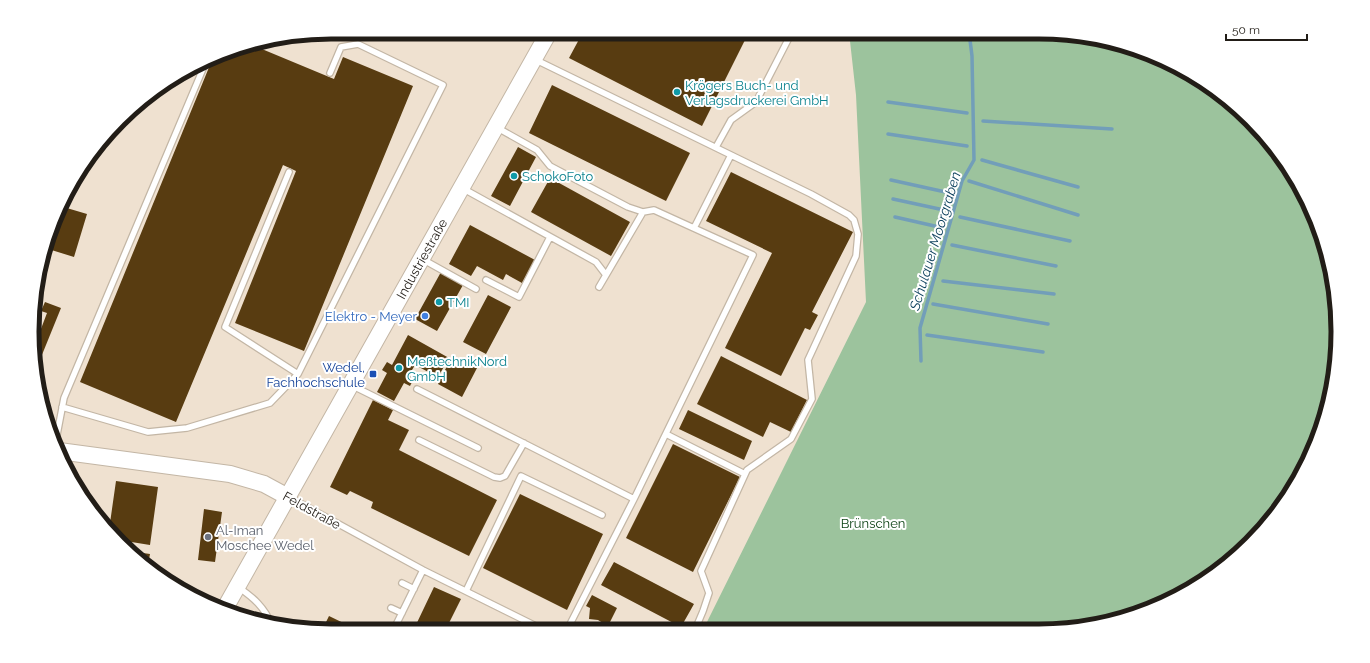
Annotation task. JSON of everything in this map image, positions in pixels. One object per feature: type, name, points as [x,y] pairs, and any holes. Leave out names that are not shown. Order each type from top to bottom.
[{"type":"street","name":"Industriestraße","points":[[227,605],[545,39]]},
{"type":"street","name":"Feldstraße","points":[[65,452],[230,474],[264,484],[288,497]]},
{"type":"lane","points":[[716,148],[731,120],[756,102],[788,39]]},
{"type":"lane","points":[[62,407],[148,432],[187,428],[270,404],[298,374],[443,85],[358,44],[341,47],[330,74]]},
{"type":"lane","points":[[534,59],[811,194],[849,215],[854,220],[858,234],[856,256],[808,360],[812,398],[791,439],[747,470],[701,571],[709,593],[704,612],[698,624]]},
{"type":"lane","points":[[57,433],[62,407],[67,391],[203,69]]},
{"type":"lane","points":[[496,127],[537,150],[550,166],[628,207],[643,212],[654,210],[753,255],[634,499],[570,624]]},
{"type":"lane","points":[[694,228],[731,155]]},
{"type":"lane","points":[[289,172],[225,327],[298,374]]},
{"type":"lane","points":[[461,188],[596,262],[606,275]]},
{"type":"lane","points":[[599,287],[643,212]]},
{"type":"lane","points":[[486,280],[519,297],[550,237]]},
{"type":"lane","points":[[422,259],[476,289]]},
{"type":"lane","points":[[351,385],[478,448]]},
{"type":"lane","points":[[417,389],[634,499]]},
{"type":"lane","points":[[666,434],[745,474]]},
{"type":"lane","points":[[419,440],[494,477],[500,478],[505,476],[524,443]]},
{"type":"lane","points":[[466,591],[521,476],[602,515]]},
{"type":"lane","name":"Feldstraße","points":[[288,497],[423,570],[532,624]]},
{"type":"lane","points":[[396,624],[423,570]]},
{"type":"lane","points":[[402,583],[414,589]]},
{"type":"lane","points":[[237,587],[249,595],[263,608],[268,617]]},
{"type":"lane","points":[[391,608],[402,613]]},
{"type":"green space","name":"Brünschen","points":[[850,39],[1038,39],[1077,42],[1114,49],[1133,55],[1150,61],[1185,78],[1217,99],[1245,125],[1271,153],[1292,185],[1301,202],[1309,220],[1321,256],[1330,312],[1331,332],[1328,370],[1321,407],[1315,426],[1309,443],[1292,478],[1271,510],[1245,538],[1217,564],[1185,585],[1150,602],[1114,614],[1077,621],[1038,624],[706,624],[866,302],[856,95]]},
{"type":"building","name":"Krögers Buch- und Verlagsdruckerei GmbH","points":[[579,39],[746,39],[702,126],[569,58]]},
{"type":"building","points":[[260,48],[334,79],[343,57],[413,86],[304,351],[235,323],[296,171],[283,165],[176,422],[80,382],[210,66]]},
{"type":"building","points":[[552,85],[690,153],[666,201],[529,133]]},
{"type":"building","name":"SchokoFoto","points":[[518,147],[536,157],[510,206],[491,196]]},
{"type":"building","points":[[731,172],[853,232],[812,312],[818,315],[810,330],[805,328],[781,376],[725,348],[772,253],[706,221]]},
{"type":"building","points":[[550,178],[630,222],[611,256],[531,212]]},
{"type":"building","points":[[66,208],[87,214],[74,257],[51,250]]},
{"type":"building","points":[[470,225],[535,260],[522,283],[506,274],[503,280],[477,266],[471,276],[449,264]]},
{"type":"building","name":"TMI","points":[[441,272],[463,285],[437,331],[415,319]]},
{"type":"building","points":[[488,295],[511,307],[486,354],[463,342]]},
{"type":"building","points":[[45,302],[61,308],[41,358],[39,334],[47,313],[41,311]]},
{"type":"building","name":"MeßtechnikNord GmbH","points":[[408,335],[449,358],[438,377],[415,365],[409,375],[414,378],[410,386],[404,383],[394,401],[377,392],[387,373],[382,370],[387,362],[392,365]]},
{"type":"building","points":[[452,356],[477,368],[462,397],[438,384]]},
{"type":"building","points":[[721,356],[807,400],[791,432],[770,422],[763,437],[697,404]]},
{"type":"building","points":[[373,400],[393,410],[388,420],[409,430],[399,450],[497,500],[469,556],[371,508],[373,502],[350,491],[347,495],[330,487]]},
{"type":"building","points":[[688,410],[752,441],[744,460],[679,429]]},
{"type":"building","points":[[673,444],[740,477],[693,572],[626,538]]},
{"type":"building","points":[[116,481],[158,487],[150,545],[129,542],[110,522]]},
{"type":"building","points":[[520,494],[603,534],[567,610],[483,568]]},
{"type":"building","points":[[204,509],[222,512],[215,562],[198,560]]},
{"type":"building","points":[[141,553],[150,554],[149,560]]},
{"type":"building","points":[[614,562],[694,604],[683,624],[675,624],[601,585]]},
{"type":"building","points":[[434,587],[461,599],[448,624],[416,624]]},
{"type":"building","points":[[592,595],[617,608],[609,624],[605,624],[598,620],[589,619],[590,608],[586,606]]},
{"type":"building","points":[[329,616],[346,624],[332,624],[325,624]]},
{"type":"waterway","name":"Schulauer Moorgraben","points":[[921,361],[920,328],[962,181],[974,160],[972,56],[970,39]]},
{"type":"waterway","points":[[888,102],[967,113]]},
{"type":"waterway","points":[[983,121],[1112,129]]},
{"type":"waterway","points":[[888,134],[967,146]]},
{"type":"waterway","points":[[982,160],[1078,187]]},
{"type":"waterway","points":[[891,180],[950,193]]},
{"type":"waterway","points":[[969,181],[1078,215]]},
{"type":"waterway","points":[[893,199],[944,210]]},
{"type":"waterway","points":[[895,217],[939,227]]},
{"type":"waterway","points":[[960,217],[1070,241]]},
{"type":"waterway","points":[[952,245],[1056,266]]},
{"type":"waterway","points":[[943,281],[1054,294]]},
{"type":"waterway","points":[[933,304],[1048,324]]},
{"type":"waterway","points":[[927,335],[1043,352]]},
{"type":"place","name":"Krögers Buch- und Verlagsdruckerei GmbH","points":[[677,92]]},
{"type":"place","name":"SchokoFoto","points":[[514,176]]},
{"type":"place","name":"TMI","points":[[439,302]]},
{"type":"place","name":"Elektro - Meyer","points":[[425,316]]},
{"type":"place","name":"MeßtechnikNord GmbH","points":[[399,368]]},
{"type":"place","name":"Wedel, Fachhochschule","points":[[373,374]]},
{"type":"place","name":"Al-Iman Moschee Wedel","points":[[208,537]]}]
